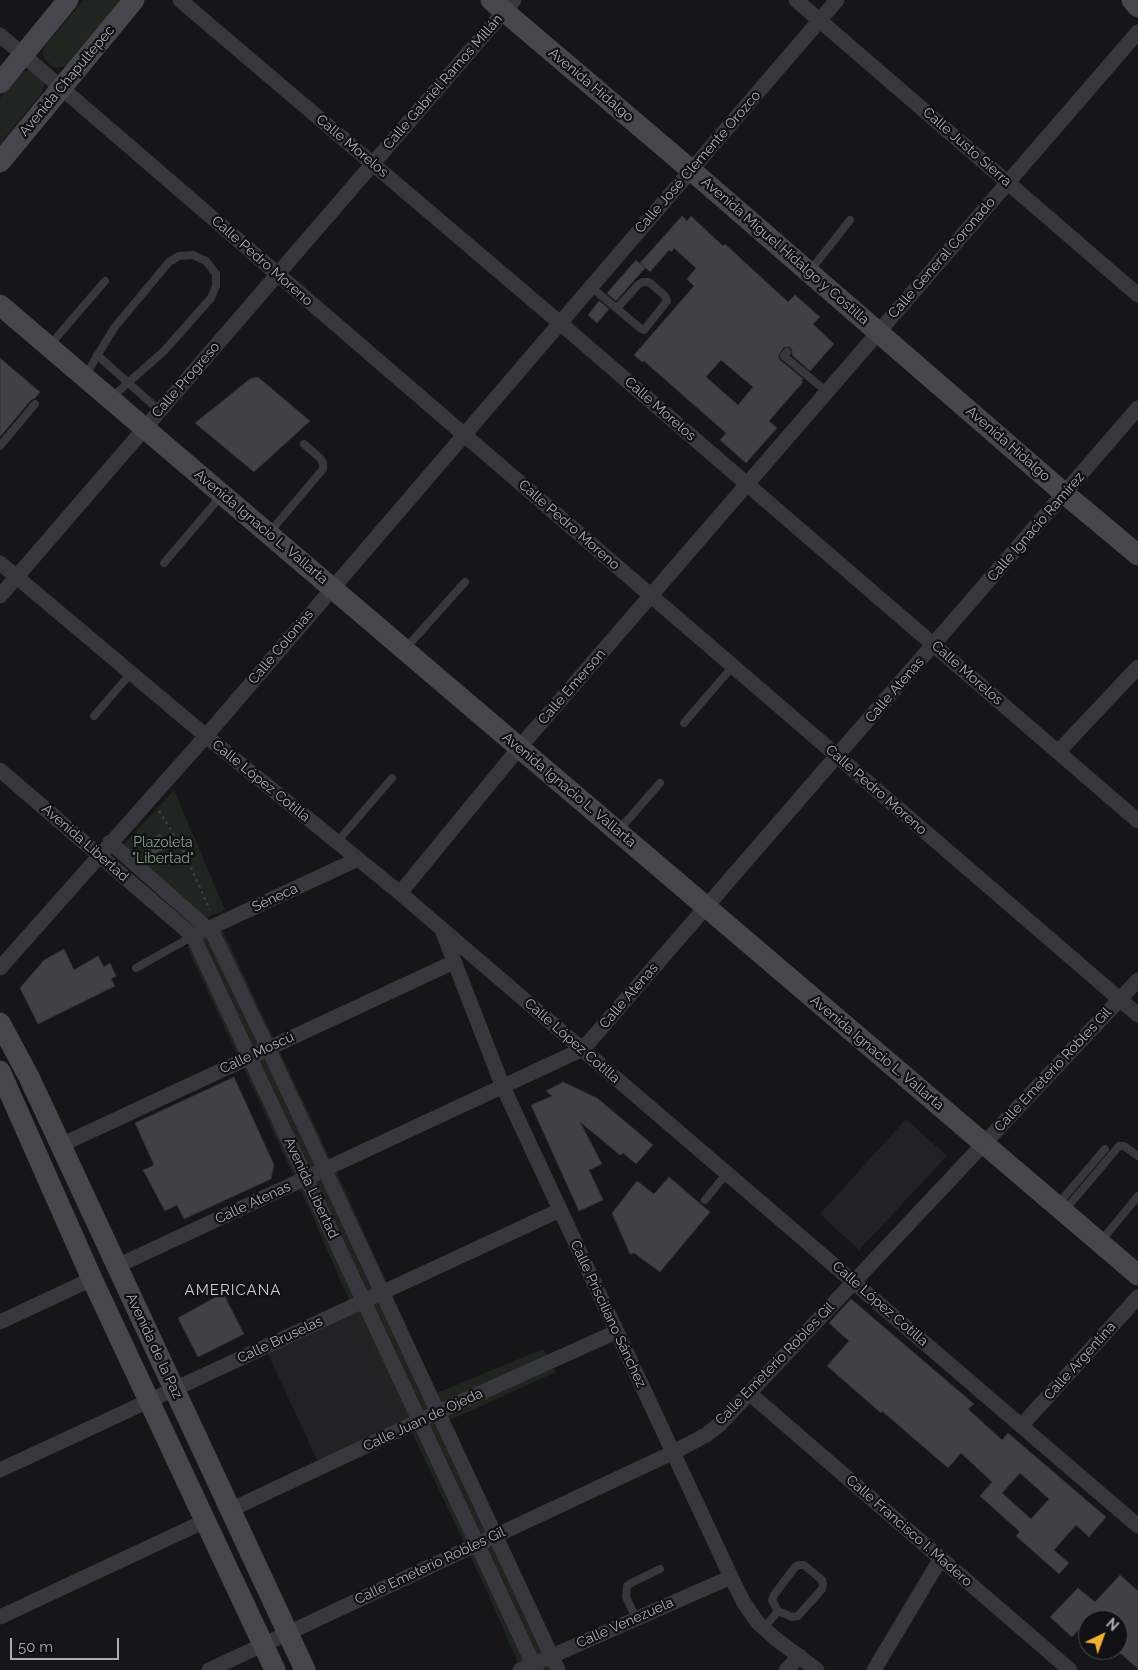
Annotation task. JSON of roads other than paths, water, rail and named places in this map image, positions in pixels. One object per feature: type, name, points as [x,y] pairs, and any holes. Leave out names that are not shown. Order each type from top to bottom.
[{"type":"main road","points":[[0,83],[68,0]]},
{"type":"main road","name":"Avenida Chapultepec","points":[[0,162],[134,0]]},
{"type":"main road","points":[[1132,0],[1138,7]]},
{"type":"main road","name":"Avenida Hidalgo","points":[[503,4],[691,170]]},
{"type":"main road","name":"Avenida Miguel Hidalgo y Costilla","points":[[691,170],[879,332]]},
{"type":"main road","name":"Avenida Ignacio L. Vallarta","points":[[0,305],[1138,1275]]},
{"type":"main road","name":"Avenida Hidalgo","points":[[879,332],[1138,555]]},
{"type":"main road","name":"Avenida de la Paz","points":[[0,1023],[29,1077],[61,1144],[305,1670]]},
{"type":"main road","name":"Avenida de la Paz","points":[[0,1071],[92,1279],[275,1670]]},
{"type":"street","name":"Calle Morelos","points":[[180,0],[560,323],[1138,821]]},
{"type":"street","name":"Calle Justo Sierra","points":[[796,0],[1138,295]]},
{"type":"street","name":"Calle José Clemente Orozco","points":[[560,323],[837,0]]},
{"type":"street","name":"Calle Gabriel Ramos Millán","points":[[372,164],[503,4]]},
{"type":"street","name":"Calle General Coronado","points":[[747,484],[1138,32]]},
{"type":"street","name":"Calle Pedro Moreno","points":[[0,35],[1138,1015]]},
{"type":"street","name":"Calle Progreso","points":[[0,596],[372,164]]},
{"type":"street","name":"Calle Colonias","points":[[0,968],[206,736],[560,323]]},
{"type":"street","name":"Calle Ignacio Ramírez","points":[[934,645],[1138,408]]},
{"type":"street","name":"Calle Emerson","points":[[400,894],[519,748],[747,484]]},
{"type":"street","name":"Calle López Cotilla","points":[[0,563],[206,736],[400,894],[1138,1526]]},
{"type":"street","name":"Calle Atenas","points":[[117,1266],[583,1049],[934,645]]},
{"type":"street","points":[[1058,752],[1138,667]]},
{"type":"street","name":"Avenida Libertad","points":[[0,770],[193,936],[477,1544],[530,1668]]},
{"type":"street","points":[[110,842],[212,928]]},
{"type":"street","name":"Séneca","points":[[193,936],[358,859]]},
{"type":"street","name":"Avenida Libertad","points":[[212,928],[558,1670]]},
{"type":"street","name":"Calle Prisciliano Sánchez","points":[[441,929],[503,1087],[730,1576],[744,1603],[758,1623],[817,1670]]},
{"type":"street","name":"Calle Moscú","points":[[61,1144],[454,962]]},
{"type":"street","name":"Calle Emeterio Robles Gil","points":[[209,1670],[672,1453],[713,1429],[1138,980]]},
{"type":"street","name":"Calle Bruselas","points":[[0,1470],[560,1210]]},
{"type":"street","points":[[0,1322],[92,1279]]},
{"type":"street","name":"Calle Argentina","points":[[1021,1426],[1138,1297]]},
{"type":"street","name":"Calle Juan de Ojeda","points":[[230,1510],[438,1412],[616,1332]]},
{"type":"street","name":"Calle Francisco I. Madero","points":[[749,1393],[1070,1670]]},
{"type":"street","points":[[0,1617],[205,1521]]},
{"type":"street","points":[[874,1670],[941,1558]]},
{"type":"street","name":"Calle Venezuela","points":[[530,1668],[552,1656],[730,1576]]},
{"type":"street","points":[[786,1670],[800,1656]]},
{"type":"lane","points":[[809,272],[850,220]]},
{"type":"lane","points":[[85,377],[122,317],[170,262],[179,256],[193,255],[206,261],[216,274],[216,286],[211,298],[164,351],[110,398]]},
{"type":"lane","points":[[48,346],[105,281]]},
{"type":"lane","points":[[591,287],[644,330],[667,301],[665,296],[649,282],[643,282],[617,308]]},
{"type":"lane","points":[[787,352],[784,356],[827,392]]},
{"type":"lane","points":[[97,356],[160,411]]},
{"type":"lane","points":[[0,446],[35,404]]},
{"type":"lane","points":[[268,533],[323,469],[323,463],[320,458],[304,444]]},
{"type":"lane","points":[[164,563],[222,494]]},
{"type":"lane","points":[[405,650],[465,582]]},
{"type":"lane","points":[[684,723],[733,666]]},
{"type":"lane","points":[[94,716],[131,673]]},
{"type":"lane","points":[[337,842],[392,778]]},
{"type":"lane","points":[[618,832],[660,783]]},
{"type":"lane","points":[[136,968],[193,936]]},
{"type":"lane","points":[[1060,1209],[1119,1146],[1124,1146],[1138,1156]]},
{"type":"lane","points":[[1060,1209],[1105,1149]]},
{"type":"lane","points":[[704,1200],[727,1173]]},
{"type":"lane","points":[[1100,1242],[1138,1196]]},
{"type":"lane","points":[[804,1565],[822,1580],[822,1589],[798,1616],[792,1617],[778,1612],[772,1600],[795,1567],[804,1565]]},
{"type":"lane","points":[[636,1618],[626,1597],[627,1586],[660,1569]]},
{"type":"lane","points":[[764,1628],[778,1612]]},
{"type":"district","name":"AMERICANA","points":[[233,1290]]},
{"type":"park label","name":"Plazoleta \"Libertad\"","points":[[163,852]]}]
